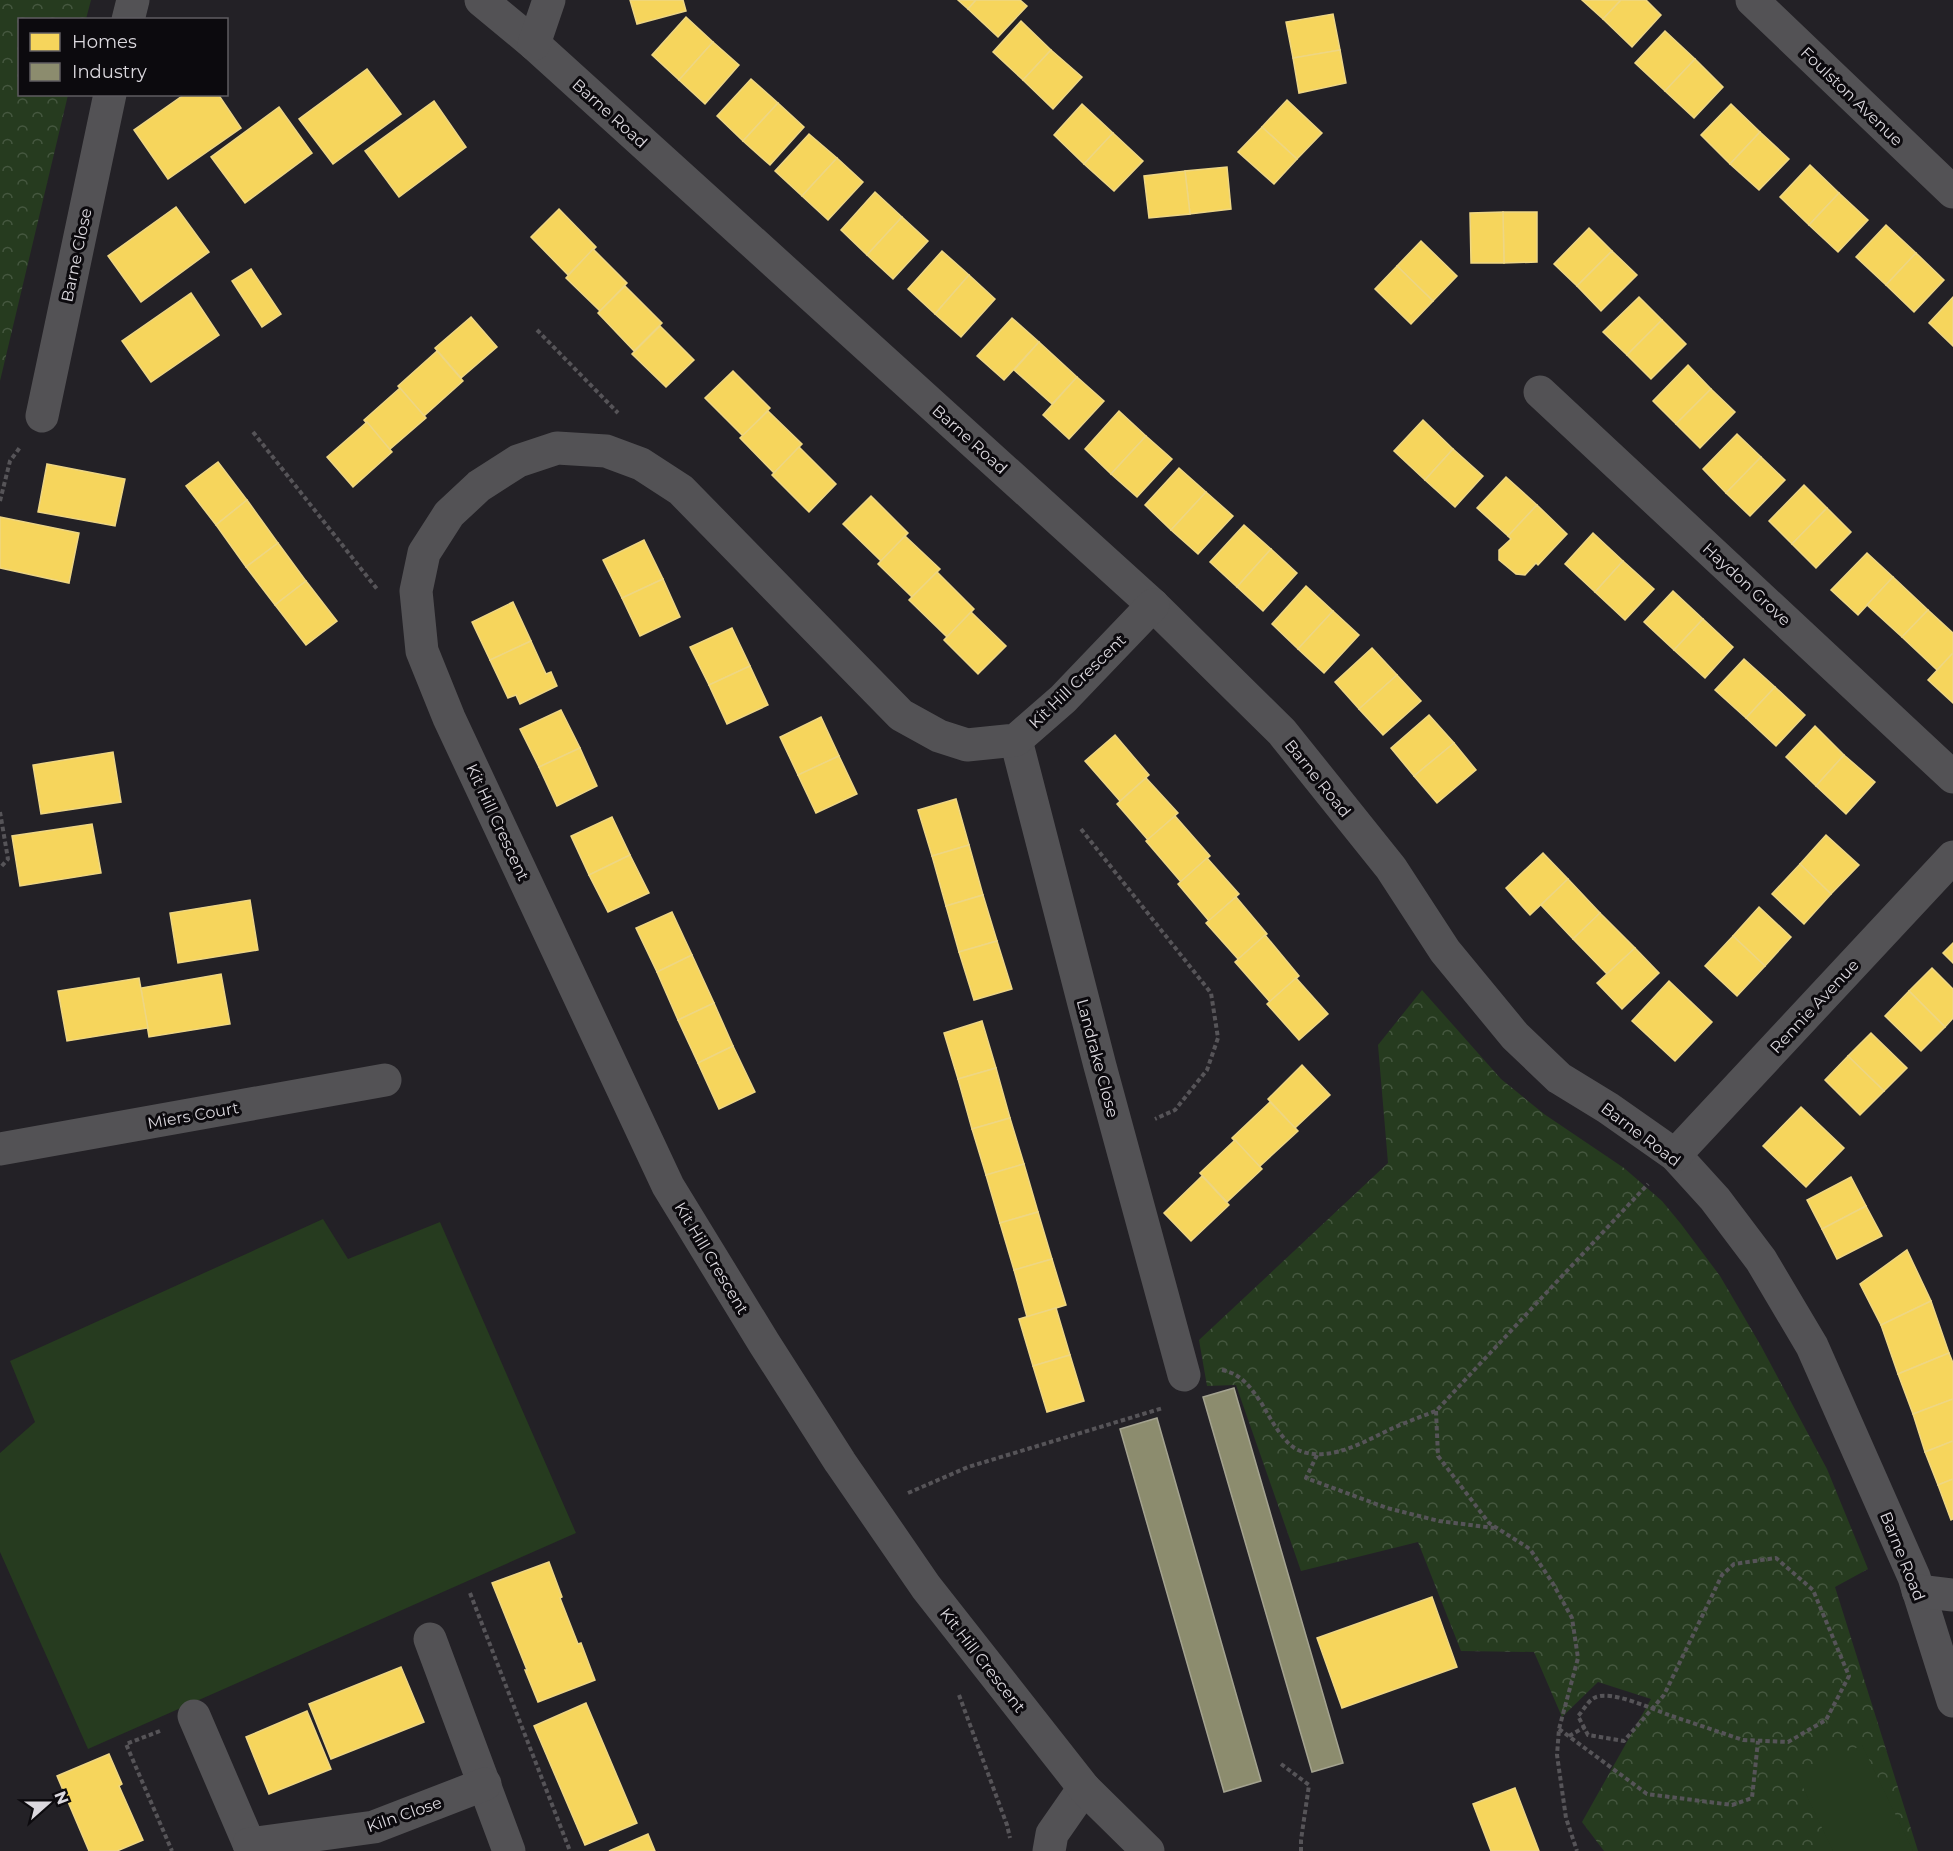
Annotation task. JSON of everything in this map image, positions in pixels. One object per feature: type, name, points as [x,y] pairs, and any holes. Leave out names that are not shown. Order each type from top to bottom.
[{"type":"street","points":[[128,18],[132,0]]},
{"type":"street","name":"Barne Road","points":[[481,0],[534,44],[1154,605],[1282,732],[1390,868],[1445,951],[1515,1036],[1559,1078],[1608,1108],[1675,1155],[1715,1199],[1761,1260],[1812,1346],[1918,1591],[1953,1701]]},
{"type":"street","points":[[534,44],[549,0]]},
{"type":"street","name":"Foulston Avenue","points":[[1752,0],[1953,192]]},
{"type":"street","name":"Barne Close","points":[[42,416],[110,96]]},
{"type":"street","name":"Haydon Grove","points":[[1540,392],[1953,777]]},
{"type":"street","name":"Kit Hill Crescent","points":[[1148,1851],[1084,1788],[926,1587],[764,1343],[668,1186],[449,718],[422,651],[416,591],[424,553],[449,514],[479,486],[518,461],[557,448],[606,451],[641,464],[681,490],[901,715],[939,736],[967,745],[1016,740],[1063,699],[1154,605]]},
{"type":"street","name":"Landrake Close","points":[[1016,740],[1118,1133],[1184,1375]]},
{"type":"street","name":"Rennie Avenue","points":[[1675,1155],[1953,856]]},
{"type":"street","name":"Miers Court","points":[[0,1149],[385,1080]]},
{"type":"street","points":[[1918,1591],[1953,1595]]},
{"type":"street","points":[[430,1639],[509,1851]]},
{"type":"street","points":[[194,1716],[250,1847]]},
{"type":"street","name":"Kiln Close","points":[[250,1847],[374,1827],[485,1784]]},
{"type":"street","points":[[1049,1851],[1052,1833],[1084,1788]]},
{"type":"path","points":[[537,330],[631,426],[641,464]]},
{"type":"path","points":[[0,501],[10,461],[42,416]]},
{"type":"path","points":[[253,432],[378,591],[417,603]]},
{"type":"path","points":[[0,812],[8,860],[0,868]]},
{"type":"path","points":[[1074,820],[1211,993],[1218,1038],[1207,1070],[1175,1110],[1144,1125],[1118,1133]]},
{"type":"path","points":[[1184,1375],[1212,1368],[1233,1372],[1250,1385],[1278,1431],[1297,1450],[1317,1455],[1356,1447],[1391,1429],[1436,1411],[1675,1155]]},
{"type":"path","points":[[872,1508],[968,1467],[1172,1406]]},
{"type":"path","points":[[1436,1411],[1438,1456],[1489,1523],[1530,1549],[1572,1618],[1578,1658],[1559,1729],[1557,1755],[1566,1818],[1577,1851]]},
{"type":"path","points":[[1317,1455],[1306,1478],[1387,1508],[1439,1521],[1498,1528]]},
{"type":"path","points":[[1758,1741],[1743,1740],[1669,1715],[1631,1702],[1611,1695],[1594,1698],[1578,1716],[1588,1735],[1624,1741],[1664,1695],[1722,1575],[1734,1564],[1776,1558],[1813,1590],[1849,1676],[1826,1720],[1788,1742],[1758,1741]]},
{"type":"path","points":[[470,1593],[570,1851]]},
{"type":"path","points":[[957,1688],[1007,1825],[1010,1842]]},
{"type":"path","points":[[172,1851],[126,1744],[194,1716]]},
{"type":"path","points":[[1569,1736],[1585,1727]]},
{"type":"path","points":[[1559,1729],[1647,1794],[1732,1805],[1752,1798],[1758,1741]]},
{"type":"path","points":[[1281,1764],[1309,1785],[1301,1851]]},
{"type":"green space","points":[[0,0],[91,0],[86,18],[18,18],[18,96],[68,96],[0,381]]},
{"type":"green space","points":[[1422,990],[1501,1079],[1544,1114],[1624,1168],[1662,1201],[1720,1276],[1761,1346],[1827,1469],[1868,1569],[1835,1587],[1918,1851],[1604,1851],[1582,1822],[1651,1699],[1598,1682],[1562,1717],[1534,1652],[1461,1651],[1418,1542],[1301,1571],[1236,1385],[1207,1386],[1199,1340],[1388,1163],[1378,1045]]},
{"type":"green space","points":[[323,1219],[348,1259],[440,1222],[576,1533],[88,1749],[0,1552],[0,1453],[35,1422],[10,1361]]},
{"type":"green space","points":[[1862,1745],[1913,1851],[1833,1851],[1798,1777]]},
{"type":"building: Homes","points":[[630,0],[683,0],[686,11],[637,24]]},
{"type":"building: Homes","points":[[958,0],[976,0],[968,9]]},
{"type":"building: Homes","points":[[976,0],[1020,0],[1027,6],[998,37],[968,9]]},
{"type":"building: Homes","points":[[1582,0],[1621,0],[1603,19]]},
{"type":"building: Homes","points":[[1621,0],[1646,0],[1661,15],[1632,47],[1603,19]]},
{"type":"building: Homes","points":[[1333,14],[1340,50],[1293,58],[1286,22]]},
{"type":"building: Homes","points":[[686,17],[713,42],[679,80],[652,55]]},
{"type":"building: Homes","points":[[1021,21],[1051,50],[1023,80],[993,52]]},
{"type":"building: Homes","points":[[1665,31],[1695,59],[1665,91],[1635,63]]},
{"type":"building: Homes","points":[[713,42],[739,65],[705,104],[679,80]]},
{"type":"building: Homes","points":[[1051,50],[1082,77],[1053,109],[1023,80]]},
{"type":"building: Homes","points":[[1340,50],[1346,83],[1299,93],[1293,58]]},
{"type":"building: Homes","points":[[1695,59],[1723,87],[1694,118],[1665,91]]},
{"type":"building: Homes","points":[[367,69],[401,114],[333,164],[299,119]]},
{"type":"building: Homes","points":[[751,79],[778,103],[743,141],[717,116]]},
{"type":"building: Homes","points":[[182,96],[219,96],[241,128],[168,179],[134,130]]},
{"type":"building: Homes","points":[[1287,100],[1322,133],[1297,159],[1262,127]]},
{"type":"building: Homes","points":[[434,101],[466,147],[399,197],[365,151]]},
{"type":"building: Homes","points":[[778,103],[804,127],[770,165],[743,141]]},
{"type":"building: Homes","points":[[1082,104],[1113,133],[1084,164],[1054,135]]},
{"type":"building: Homes","points":[[1731,104],[1760,132],[1730,164],[1701,135]]},
{"type":"building: Homes","points":[[279,107],[312,153],[245,203],[211,157]]},
{"type":"building: Homes","points":[[1262,127],[1297,159],[1274,184],[1238,152]]},
{"type":"building: Homes","points":[[1760,132],[1789,159],[1759,190],[1730,164]]},
{"type":"building: Homes","points":[[1113,133],[1143,161],[1114,191],[1084,164]]},
{"type":"building: Homes","points":[[809,134],[837,158],[802,196],[775,171]]},
{"type":"building: Homes","points":[[837,158],[863,182],[828,220],[802,196]]},
{"type":"building: Homes","points":[[1810,165],[1839,193],[1809,225],[1780,197]]},
{"type":"building: Homes","points":[[1227,167],[1231,209],[1190,214],[1185,171]]},
{"type":"building: Homes","points":[[1185,171],[1190,214],[1149,218],[1144,176]]},
{"type":"building: Homes","points":[[875,192],[902,217],[867,255],[841,230]]},
{"type":"building: Homes","points":[[1839,193],[1868,220],[1838,252],[1809,225]]},
{"type":"building: Homes","points":[[176,207],[209,252],[141,302],[108,256]]},
{"type":"building: Homes","points":[[559,209],[596,247],[568,275],[531,237]]},
{"type":"building: Homes","points":[[1503,212],[1537,212],[1537,262],[1504,263]]},
{"type":"building: Homes","points":[[1503,212],[1504,263],[1471,263],[1470,213]]},
{"type":"building: Homes","points":[[902,217],[928,241],[893,279],[867,255]]},
{"type":"building: Homes","points":[[1886,225],[1916,253],[1886,285],[1856,257]]},
{"type":"building: Homes","points":[[1589,228],[1612,251],[1577,286],[1554,264]]},
{"type":"building: Homes","points":[[1421,241],[1457,276],[1433,301],[1397,266]]},
{"type":"building: Homes","points":[[593,249],[627,283],[600,311],[566,278]]},
{"type":"building: Homes","points":[[942,251],[969,275],[935,314],[908,289]]},
{"type":"building: Homes","points":[[1612,251],[1637,275],[1601,311],[1577,286]]},
{"type":"building: Homes","points":[[1916,253],[1944,280],[1914,312],[1886,285]]},
{"type":"building: Homes","points":[[1397,266],[1433,301],[1411,324],[1375,289]]},
{"type":"building: Homes","points":[[251,269],[281,314],[262,327],[232,281]]},
{"type":"building: Homes","points":[[969,275],[995,299],[961,337],[935,314]]},
{"type":"building: Homes","points":[[625,286],[662,323],[634,351],[598,313]]},
{"type":"building: Homes","points":[[191,293],[219,335],[151,382],[122,341]]},
{"type":"building: Homes","points":[[1639,297],[1662,320],[1627,355],[1603,332]]},
{"type":"building: Homes","points":[[1953,297],[1953,346],[1929,323]]},
{"type":"building: Homes","points":[[471,317],[497,347],[461,378],[435,348]]},
{"type":"building: Homes","points":[[1012,318],[1039,342],[1004,380],[977,356]]},
{"type":"building: Homes","points":[[1662,320],[1686,344],[1651,379],[1627,355]]},
{"type":"building: Homes","points":[[660,326],[694,360],[666,387],[632,354]]},
{"type":"building: Homes","points":[[1039,342],[1077,377],[1052,404],[1014,370]]},
{"type":"building: Homes","points":[[437,351],[463,381],[424,416],[398,386]]},
{"type":"building: Homes","points":[[1688,365],[1711,389],[1676,424],[1653,401]]},
{"type":"building: Homes","points":[[733,371],[770,408],[743,436],[705,398]]},
{"type":"building: Homes","points":[[1077,377],[1104,401],[1069,439],[1043,415]]},
{"type":"building: Homes","points":[[400,388],[426,418],[389,450],[364,420]]},
{"type":"building: Homes","points":[[1711,389],[1735,412],[1700,448],[1676,424]]},
{"type":"building: Homes","points":[[768,411],[802,444],[774,473],[740,438]]},
{"type":"building: Homes","points":[[1119,411],[1146,436],[1111,474],[1085,449]]},
{"type":"building: Homes","points":[[1423,420],[1453,449],[1425,480],[1394,451]]},
{"type":"building: Homes","points":[[367,422],[392,452],[353,487],[327,457]]},
{"type":"building: Homes","points":[[1737,434],[1761,457],[1726,493],[1703,469]]},
{"type":"building: Homes","points":[[1146,436],[1172,459],[1137,497],[1111,474]]},
{"type":"building: Homes","points":[[799,447],[836,484],[809,512],[772,475]]},
{"type":"building: Homes","points":[[1453,449],[1483,476],[1455,507],[1425,480]]},
{"type":"building: Homes","points":[[1761,457],[1785,480],[1750,516],[1726,493]]},
{"type":"building: Homes","points":[[218,462],[247,500],[216,525],[186,486]]},
{"type":"building: Homes","points":[[47,464],[125,479],[115,526],[38,512]]},
{"type":"building: Homes","points":[[1179,468],[1206,492],[1171,530],[1145,505]]},
{"type":"building: Homes","points":[[1506,477],[1537,505],[1508,536],[1477,508]]},
{"type":"building: Homes","points":[[1804,485],[1827,508],[1792,544],[1769,521]]},
{"type":"building: Homes","points":[[1206,492],[1233,516],[1198,554],[1171,530]]},
{"type":"building: Homes","points":[[871,496],[908,533],[881,561],[843,524]]},
{"type":"building: Homes","points":[[247,500],[278,543],[246,567],[216,525]]},
{"type":"building: Homes","points":[[1537,505],[1567,534],[1538,565],[1536,563],[1525,575],[1516,574],[1499,560],[1499,550],[1511,539],[1508,536]]},
{"type":"building: Homes","points":[[1827,508],[1851,532],[1816,568],[1792,544]]},
{"type":"building: Homes","points":[[0,517],[79,533],[69,583],[0,568]]},
{"type":"building: Homes","points":[[1244,525],[1271,549],[1237,587],[1210,562]]},
{"type":"building: Homes","points":[[1593,533],[1623,561],[1595,592],[1565,564]]},
{"type":"building: Homes","points":[[905,536],[940,569],[912,597],[878,564]]},
{"type":"building: Homes","points":[[644,540],[663,579],[622,598],[603,560]]},
{"type":"building: Homes","points":[[278,543],[306,581],[275,605],[246,567]]},
{"type":"building: Homes","points":[[1271,549],[1297,573],[1263,611],[1237,587]]},
{"type":"building: Homes","points":[[1867,553],[1893,577],[1858,615],[1831,590]]},
{"type":"building: Homes","points":[[1623,561],[1654,589],[1625,620],[1595,592]]},
{"type":"building: Homes","points":[[937,572],[974,609],[947,637],[909,600]]},
{"type":"building: Homes","points":[[1893,577],[1928,610],[1902,637],[1867,605]]},
{"type":"building: Homes","points":[[663,579],[680,617],[640,636],[622,598]]},
{"type":"building: Homes","points":[[306,581],[337,621],[306,645],[275,605]]},
{"type":"building: Homes","points":[[1306,586],[1333,611],[1298,649],[1272,624]]},
{"type":"building: Homes","points":[[1673,591],[1703,619],[1674,650],[1644,622]]},
{"type":"building: Homes","points":[[513,602],[531,641],[490,660],[472,622]]},
{"type":"building: Homes","points":[[1928,610],[1953,633],[1953,653],[1937,670],[1902,637]]},
{"type":"building: Homes","points":[[1333,611],[1359,635],[1324,673],[1298,649]]},
{"type":"building: Homes","points":[[971,612],[1006,646],[978,674],[944,640]]},
{"type":"building: Homes","points":[[1703,619],[1733,647],[1705,678],[1674,650]]},
{"type":"building: Homes","points":[[732,628],[750,666],[709,685],[690,647]]},
{"type":"building: Homes","points":[[531,641],[546,674],[551,672],[557,686],[520,704],[516,695],[508,698],[490,660]]},
{"type":"building: Homes","points":[[1372,648],[1397,675],[1359,709],[1335,682]]},
{"type":"building: Homes","points":[[1953,653],[1953,703],[1928,680]]},
{"type":"building: Homes","points":[[1744,659],[1775,687],[1746,718],[1715,690]]},
{"type":"building: Homes","points":[[750,666],[768,705],[727,724],[709,685]]},
{"type":"building: Homes","points":[[1397,675],[1421,701],[1383,735],[1359,709]]},
{"type":"building: Homes","points":[[1775,687],[1805,715],[1776,746],[1746,718]]},
{"type":"building: Homes","points":[[561,710],[580,748],[539,767],[520,729]]},
{"type":"building: Homes","points":[[1429,715],[1454,743],[1414,776],[1391,748]]},
{"type":"building: Homes","points":[[821,717],[839,756],[798,775],[780,737]]},
{"type":"building: Homes","points":[[1815,726],[1844,755],[1816,786],[1786,757]]},
{"type":"building: Homes","points":[[1115,735],[1149,775],[1120,801],[1085,761]]},
{"type":"building: Homes","points":[[1454,743],[1476,770],[1437,803],[1414,776]]},
{"type":"building: Homes","points":[[580,748],[597,786],[557,806],[539,767]]},
{"type":"building: Homes","points":[[113,752],[121,802],[41,814],[33,765]]},
{"type":"building: Homes","points":[[1844,755],[1875,782],[1846,814],[1816,786]]},
{"type":"building: Homes","points":[[839,756],[857,794],[816,813],[798,775]]},
{"type":"building: Homes","points":[[1146,778],[1178,813],[1148,840],[1117,804]]},
{"type":"building: Homes","points":[[956,799],[969,845],[932,856],[918,810]]},
{"type":"building: Homes","points":[[1175,816],[1210,856],[1181,882],[1146,841]]},
{"type":"building: Homes","points":[[612,817],[630,855],[589,875],[571,836]]},
{"type":"building: Homes","points":[[92,824],[101,873],[20,886],[12,836]]},
{"type":"building: Homes","points":[[1826,835],[1859,865],[1831,894],[1800,864]]},
{"type":"building: Homes","points":[[969,845],[983,895],[946,906],[932,856]]},
{"type":"building: Homes","points":[[1543,853],[1568,879],[1530,915],[1506,888]]},
{"type":"building: Homes","points":[[630,855],[649,893],[608,912],[589,875]]},
{"type":"building: Homes","points":[[1207,858],[1239,894],[1209,921],[1178,884]]},
{"type":"building: Homes","points":[[1800,864],[1831,894],[1804,924],[1772,894]]},
{"type":"building: Homes","points":[[1568,879],[1600,913],[1573,939],[1541,905]]},
{"type":"building: Homes","points":[[983,895],[997,941],[959,952],[946,906]]},
{"type":"building: Homes","points":[[1236,897],[1267,934],[1238,959],[1206,923]]},
{"type":"building: Homes","points":[[250,900],[258,950],[178,963],[170,913]]},
{"type":"building: Homes","points":[[1759,907],[1791,937],[1765,966],[1733,936]]},
{"type":"building: Homes","points":[[672,912],[692,955],[657,972],[636,928]]},
{"type":"building: Homes","points":[[1600,913],[1635,948],[1607,974],[1573,939]]},
{"type":"building: Homes","points":[[1265,935],[1299,976],[1270,1002],[1235,962]]},
{"type":"building: Homes","points":[[1733,936],[1765,966],[1737,996],[1705,966]]},
{"type":"building: Homes","points":[[997,941],[1012,989],[974,1000],[959,952]]},
{"type":"building: Homes","points":[[1953,943],[1953,963],[1943,953]]},
{"type":"building: Homes","points":[[1635,948],[1659,973],[1622,1009],[1597,983]]},
{"type":"building: Homes","points":[[692,955],[714,1003],[678,1020],[657,972]]},
{"type":"building: Homes","points":[[1932,968],[1953,989],[1953,1018],[1945,1027],[1909,991]]},
{"type":"building: Homes","points":[[221,974],[230,1024],[149,1037],[141,988]]},
{"type":"building: Homes","points":[[139,978],[148,1028],[67,1041],[58,991]]},
{"type":"building: Homes","points":[[1296,978],[1328,1014],[1299,1040],[1267,1004]]},
{"type":"building: Homes","points":[[1669,981],[1712,1022],[1675,1061],[1632,1021]]},
{"type":"building: Homes","points":[[1909,991],[1945,1027],[1921,1051],[1885,1016]]},
{"type":"building: Homes","points":[[714,1003],[733,1046],[698,1063],[678,1020]]},
{"type":"building: Homes","points":[[982,1021],[996,1068],[958,1079],[944,1033]]},
{"type":"building: Homes","points":[[1871,1033],[1907,1068],[1884,1091],[1848,1056]]},
{"type":"building: Homes","points":[[733,1046],[755,1092],[719,1109],[698,1063]]},
{"type":"building: Homes","points":[[1848,1056],[1884,1091],[1860,1115],[1825,1080]]},
{"type":"building: Homes","points":[[1302,1065],[1330,1095],[1295,1128],[1268,1099]]},
{"type":"building: Homes","points":[[996,1068],[1010,1118],[972,1129],[958,1079]]},
{"type":"building: Homes","points":[[1270,1102],[1298,1131],[1259,1167],[1232,1138]]},
{"type":"building: Homes","points":[[1801,1107],[1844,1148],[1806,1187],[1763,1146]]},
{"type":"building: Homes","points":[[1010,1118],[1024,1164],[986,1175],[972,1129]]},
{"type":"building: Homes","points":[[1235,1140],[1262,1169],[1227,1202],[1200,1173]]},
{"type":"building: Homes","points":[[1024,1164],[1038,1212],[1000,1223],[986,1175]]},
{"type":"building: Homes","points":[[1202,1176],[1229,1205],[1191,1241],[1164,1213]]},
{"type":"building: Homes","points":[[1851,1177],[1866,1206],[1822,1229],[1807,1200]]},
{"type":"building: Homes","points":[[1866,1206],[1882,1236],[1837,1259],[1822,1229]]},
{"type":"building: Homes","points":[[1038,1212],[1052,1259],[1014,1270],[1000,1223]]},
{"type":"building: Homes","points":[[1907,1250],[1931,1301],[1881,1325],[1860,1284]]},
{"type":"building: Homes","points":[[1052,1259],[1066,1305],[1027,1317],[1014,1270]]},
{"type":"building: Homes","points":[[1931,1301],[1949,1353],[1898,1374],[1881,1325]]},
{"type":"building: Homes","points":[[1056,1308],[1070,1355],[1033,1366],[1019,1319]]},
{"type":"building: Homes","points":[[1949,1353],[1953,1363],[1953,1399],[1913,1414],[1898,1374]]},
{"type":"building: Homes","points":[[1070,1355],[1084,1401],[1047,1412],[1033,1366]]},
{"type":"building: Homes","points":[[1953,1399],[1953,1441],[1925,1452],[1913,1414]]},
{"type":"building: Homes","points":[[1953,1441],[1953,1479],[1938,1485],[1925,1452]]},
{"type":"building: Homes","points":[[1953,1479],[1953,1519],[1951,1520],[1938,1485]]},
{"type":"building: Homes","points":[[549,1562],[562,1597],[560,1598],[595,1680],[538,1702],[492,1583]]},
{"type":"building: Homes","points":[[1432,1597],[1457,1667],[1342,1708],[1317,1638]]},
{"type":"building: Homes","points":[[401,1667],[424,1722],[331,1759],[309,1704]]},
{"type":"building: Homes","points":[[586,1703],[637,1823],[585,1845],[534,1726]]},
{"type":"building: Homes","points":[[307,1711],[331,1769],[269,1794],[246,1737]]},
{"type":"building: Homes","points":[[109,1754],[122,1784],[119,1786],[143,1840],[117,1851],[89,1851],[57,1776]]},
{"type":"building: Homes","points":[[1515,1788],[1539,1851],[1491,1851],[1473,1804]]},
{"type":"building: Homes","points":[[648,1834],[655,1851],[609,1851]]},
{"type":"building: Industry","points":[[1234,1388],[1343,1763],[1312,1772],[1203,1397]]},
{"type":"building: Industry","points":[[1157,1418],[1261,1781],[1224,1792],[1120,1429]]}]
